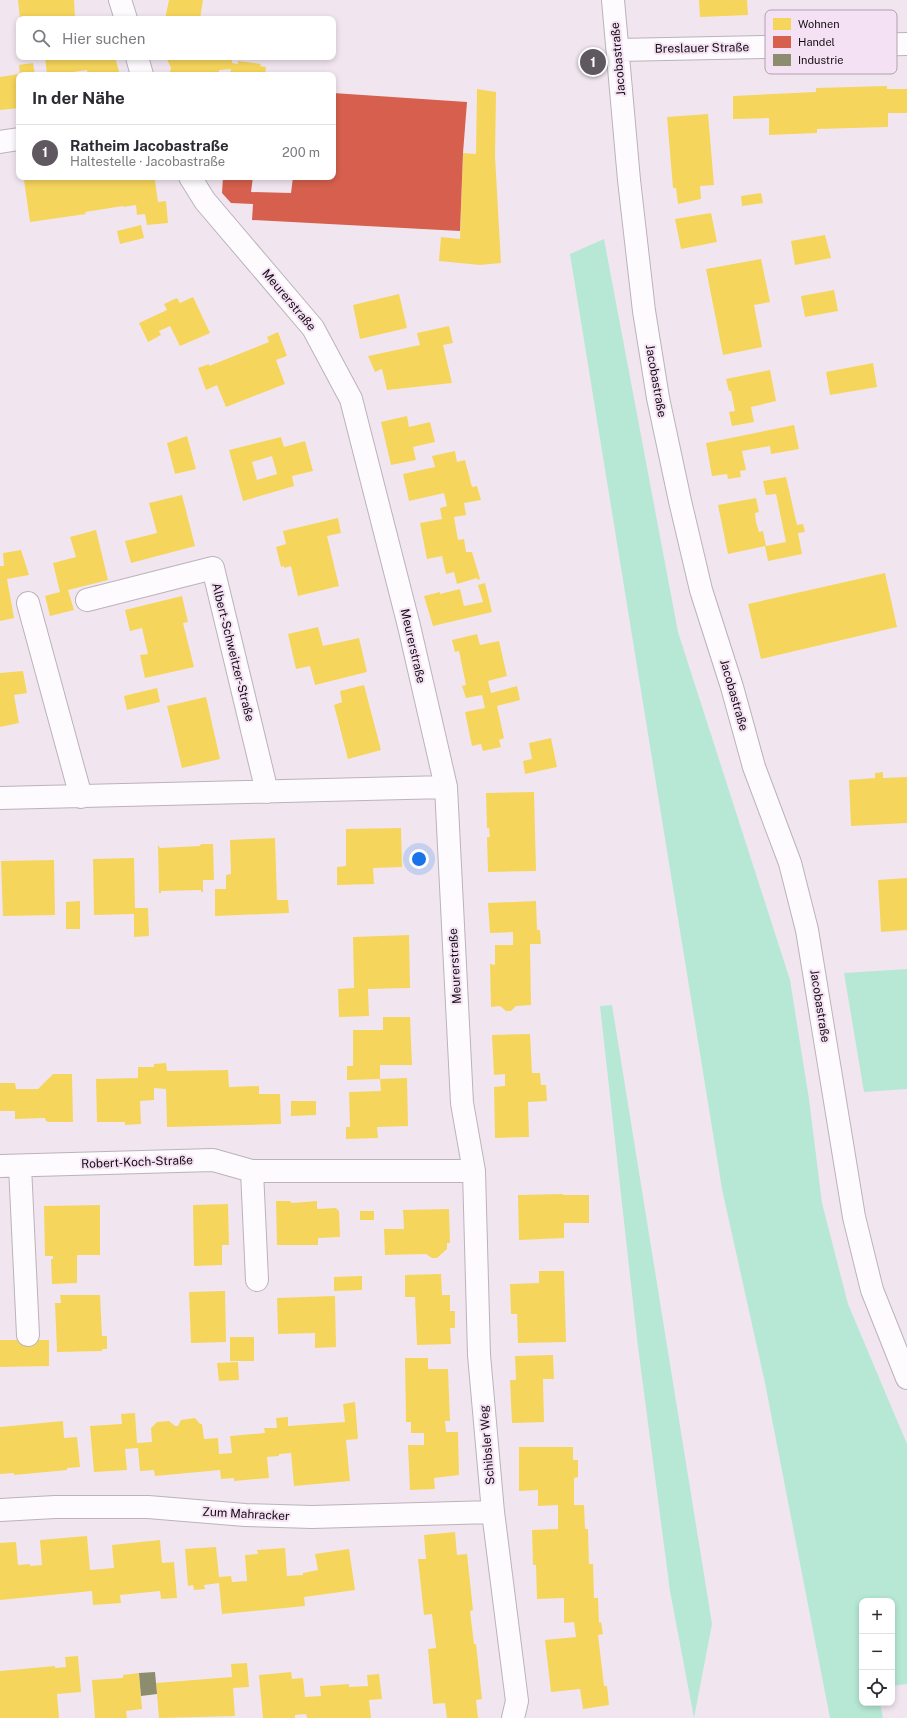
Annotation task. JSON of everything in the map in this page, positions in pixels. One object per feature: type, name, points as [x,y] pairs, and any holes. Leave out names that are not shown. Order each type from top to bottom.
[{"type":"street","points":[[120,0],[125,16]]},
{"type":"street","name":"Jacobastraße","points":[[613,0],[629,180],[644,311],[658,398],[701,590],[732,687],[754,766],[790,863],[807,930],[854,1217],[872,1290],[907,1378]]},
{"type":"street","name":"Breslauer Straße","points":[[897,44],[907,44]]},
{"type":"street","name":"Breslauer Straße","points":[[618,50],[765,47]]},
{"type":"street","points":[[138,60],[141,72]]},
{"type":"street","points":[[0,142],[16,139]]},
{"type":"street","name":"Meurerstraße","points":[[192,180],[205,201],[314,328],[351,398],[409,626],[446,787],[462,1103],[474,1171]]},
{"type":"street","name":"Albert-Schweitzer-Straße","points":[[87,600],[213,568],[267,792]]},
{"type":"street","points":[[28,603],[82,797]]},
{"type":"street","points":[[0,798],[446,787]]},
{"type":"street","name":"Robert-Koch-Straße","points":[[28,1335],[10,1166],[213,1160],[252,1171],[474,1171]]},
{"type":"street","points":[[252,1171],[257,1280]]},
{"type":"street","name":"Schibsler Weg","points":[[474,1171],[479,1355],[493,1512],[517,1701],[513,1718]]},
{"type":"street","name":"Zum Mahracker","points":[[0,1510],[55,1506],[148,1507],[245,1515],[312,1517],[493,1512]]},
{"type":"green space","points":[[604,239],[678,632],[790,980],[809,1099],[822,1203],[848,1304],[907,1444],[907,1684],[895,1686],[895,1598],[859,1598],[859,1706],[881,1706],[883,1718],[830,1718],[765,1383],[722,1189],[570,254]]},
{"type":"green space","points":[[907,969],[907,1089],[864,1092],[844,973]]},
{"type":"green space","points":[[612,1005],[712,1624],[694,1718],[670,1591],[638,1347],[600,1006]]},
{"type":"building: Wohnen","points":[[18,0],[74,0],[75,16],[20,16]]},
{"type":"building: Wohnen","points":[[169,0],[203,0],[200,16],[166,16]]},
{"type":"building: Wohnen","points":[[699,0],[747,0],[748,15],[700,17]]},
{"type":"building: Wohnen","points":[[45,60],[116,60],[119,72],[87,72],[87,70],[72,72],[47,72]]},
{"type":"building: Wohnen","points":[[167,60],[232,60],[232,63],[238,64],[238,61],[261,64],[260,66],[266,67],[265,72],[230,72],[231,69],[219,70],[219,72],[170,72],[171,68]]},
{"type":"building: Wohnen","points":[[33,63],[34,72],[20,72],[19,65]]},
{"type":"building: Wohnen","points":[[16,74],[16,108],[0,110],[0,77]]},
{"type":"building: Wohnen","points":[[887,86],[887,89],[907,89],[907,113],[888,113],[888,127],[817,129],[817,133],[769,135],[769,118],[733,119],[733,96],[816,92],[816,88]]},
{"type":"building: Wohnen","points":[[477,89],[496,92],[495,156],[501,263],[480,265],[439,261],[441,237],[460,239],[463,153],[476,154]]},
{"type":"building: Wohnen","points":[[708,114],[714,185],[700,186],[701,199],[678,204],[676,188],[673,188],[667,117]]},
{"type":"building: Wohnen","points":[[24,180],[154,180],[158,202],[166,201],[168,223],[147,225],[145,214],[137,215],[136,205],[30,222]]},
{"type":"building: Wohnen","points":[[761,193],[763,203],[742,206],[741,196]]},
{"type":"building: Wohnen","points":[[711,213],[717,242],[681,249],[675,219]]},
{"type":"building: Wohnen","points":[[141,225],[144,238],[120,244],[117,231]]},
{"type":"building: Wohnen","points":[[825,235],[831,258],[795,265],[791,241]]},
{"type":"building: Wohnen","points":[[761,259],[770,302],[754,305],[762,347],[723,355],[706,269]]},
{"type":"building: Wohnen","points":[[834,290],[838,311],[805,317],[801,296]]},
{"type":"building: Wohnen","points":[[399,294],[407,328],[360,339],[353,305]]},
{"type":"building: Wohnen","points":[[193,297],[210,333],[180,346],[170,326],[159,331],[161,335],[148,342],[139,323],[167,310],[164,304],[177,298],[180,303]]},
{"type":"building: Wohnen","points":[[449,326],[453,343],[443,345],[452,383],[387,390],[382,369],[375,372],[368,356],[420,345],[417,333]]},
{"type":"building: Wohnen","points":[[278,332],[287,356],[276,360],[285,384],[226,407],[217,385],[206,390],[198,368],[209,364],[209,366],[269,342],[267,337]]},
{"type":"building: Wohnen","points":[[873,363],[877,387],[830,395],[826,372]]},
{"type":"building: Wohnen","points":[[770,370],[776,401],[751,407],[754,422],[732,426],[729,412],[735,411],[731,391],[729,391],[726,379]]},
{"type":"building: Wohnen","points":[[407,416],[409,427],[430,422],[435,442],[413,447],[416,460],[391,465],[381,422]]},
{"type":"building: Wohnen","points":[[794,425],[799,449],[771,454],[770,446],[742,451],[746,470],[740,471],[741,477],[728,479],[727,474],[712,476],[706,443]]},
{"type":"building: Wohnen","points":[[187,436],[196,469],[175,474],[167,443]]},
{"type":"building: Wohnen","points":[[281,437],[284,447],[305,441],[313,471],[292,476],[294,486],[243,501],[229,450]],"holes":[[[272,456],[277,474],[257,480],[252,462]]]},
{"type":"building: Wohnen","points":[[455,451],[457,462],[465,460],[472,487],[477,486],[481,500],[464,503],[466,515],[454,517],[458,540],[464,539],[466,552],[472,552],[480,579],[477,580],[477,578],[457,584],[454,572],[446,574],[442,556],[427,559],[420,523],[442,519],[440,508],[447,506],[444,493],[409,501],[403,474],[435,467],[432,456]]},
{"type":"building: Wohnen","points":[[786,477],[797,525],[803,524],[805,532],[798,533],[802,554],[768,561],[765,546],[728,554],[718,505],[756,498],[759,512],[755,513],[756,522],[759,532],[763,531],[766,546],[786,542],[776,494],[766,495],[763,481]]},
{"type":"building: Wohnen","points":[[182,495],[195,546],[131,563],[125,541],[157,533],[149,503]]},
{"type":"building: Wohnen","points":[[338,518],[341,533],[327,536],[339,586],[298,596],[291,566],[284,568],[284,566],[281,567],[276,547],[286,544],[283,531]]},
{"type":"building: Wohnen","points":[[96,530],[108,580],[68,590],[74,610],[50,616],[45,596],[60,592],[53,563],[76,557],[70,537]]},
{"type":"building: Wohnen","points":[[21,550],[29,575],[7,579],[14,618],[0,621],[0,566],[4,566],[3,553]]},
{"type":"building: Wohnen","points":[[885,573],[897,627],[761,659],[748,604]]},
{"type":"building: Wohnen","points":[[485,583],[492,612],[433,626],[424,596],[460,589],[464,606],[483,602],[478,585]]},
{"type":"building: Wohnen","points":[[182,596],[188,622],[183,623],[194,667],[145,678],[140,655],[148,654],[142,628],[130,631],[125,610]]},
{"type":"building: Wohnen","points":[[318,627],[323,646],[359,638],[367,672],[315,685],[310,666],[296,669],[288,634]]},
{"type":"building: Wohnen","points":[[477,634],[480,645],[499,641],[507,676],[488,681],[491,693],[517,686],[520,700],[497,706],[504,738],[499,740],[501,747],[483,751],[481,744],[472,746],[465,712],[485,708],[482,695],[466,698],[462,686],[466,685],[459,651],[455,652],[452,640]]},
{"type":"building: Wohnen","points":[[23,671],[27,693],[14,695],[19,723],[0,727],[0,673]]},
{"type":"building: Wohnen","points":[[364,685],[381,750],[348,759],[334,705],[342,702],[340,691]]},
{"type":"building: Wohnen","points":[[157,688],[160,702],[127,710],[124,696]]},
{"type":"building: Wohnen","points":[[206,697],[220,759],[182,768],[167,706]]},
{"type":"building: Wohnen","points":[[551,738],[557,767],[525,774],[523,761],[532,759],[529,743]]},
{"type":"building: Wohnen","points":[[883,772],[883,778],[907,777],[907,823],[851,826],[849,780],[875,778],[875,773]]},
{"type":"building: Wohnen","points":[[534,792],[536,871],[488,872],[487,837],[490,837],[489,828],[487,828],[486,793]]},
{"type":"building: Wohnen","points":[[401,828],[402,867],[373,868],[374,884],[337,885],[337,867],[346,866],[346,829]]},
{"type":"building: Wohnen","points":[[275,838],[277,900],[288,900],[289,913],[215,916],[215,889],[226,889],[226,875],[231,874],[230,840]]},
{"type":"building: Wohnen","points":[[202,844],[213,844],[214,880],[203,880],[203,892],[201,892],[201,890],[161,891],[161,893],[159,893],[158,845],[160,848],[200,846]]},
{"type":"building: Wohnen","points":[[134,858],[135,908],[148,908],[149,936],[134,937],[134,914],[94,915],[93,859]]},
{"type":"building: Wohnen","points":[[54,860],[55,915],[3,916],[1,861]]},
{"type":"building: Wohnen","points":[[907,878],[907,930],[881,932],[878,880]]},
{"type":"building: Wohnen","points":[[80,901],[80,929],[66,929],[66,902]]},
{"type":"building: Wohnen","points":[[536,901],[537,930],[540,930],[541,944],[530,944],[531,1005],[516,1006],[511,1011],[506,1011],[500,1006],[491,1007],[490,964],[495,965],[495,945],[513,945],[513,932],[490,933],[488,903]]},
{"type":"building: Wohnen","points":[[409,935],[410,988],[368,989],[369,1016],[339,1017],[338,989],[354,988],[353,937]]},
{"type":"building: Wohnen","points":[[383,1017],[410,1017],[412,1065],[380,1065],[380,1079],[347,1080],[347,1066],[353,1066],[353,1030],[383,1030]]},
{"type":"building: Wohnen","points":[[530,1034],[532,1073],[540,1073],[541,1085],[546,1085],[547,1101],[528,1102],[529,1137],[495,1138],[494,1087],[505,1086],[505,1074],[494,1075],[492,1035]]},
{"type":"building: Wohnen","points":[[166,1063],[167,1071],[228,1070],[229,1087],[259,1086],[259,1094],[280,1094],[281,1124],[167,1127],[166,1089],[154,1088],[154,1100],[140,1101],[141,1124],[125,1125],[125,1122],[97,1122],[96,1079],[138,1078],[138,1067],[154,1067],[154,1064]]},
{"type":"building: Wohnen","points":[[53,1074],[72,1074],[73,1122],[49,1122],[46,1121],[45,1118],[15,1119],[15,1111],[0,1111],[0,1083],[15,1083],[16,1089],[38,1089]]},
{"type":"building: Wohnen","points":[[407,1078],[408,1126],[377,1127],[378,1138],[346,1139],[346,1127],[350,1127],[349,1092],[381,1091],[380,1079]]},
{"type":"building: Wohnen","points":[[291,1101],[316,1101],[316,1115],[291,1116]]},
{"type":"building: Wohnen","points":[[518,1195],[589,1195],[589,1223],[564,1223],[564,1238],[519,1240]]},
{"type":"building: Wohnen","points":[[276,1201],[290,1201],[292,1203],[317,1201],[317,1209],[336,1208],[339,1211],[340,1237],[318,1238],[318,1245],[277,1245]]},
{"type":"building: Wohnen","points":[[228,1204],[229,1245],[222,1245],[222,1265],[194,1266],[193,1205]]},
{"type":"building: Wohnen","points":[[100,1205],[100,1255],[77,1255],[77,1283],[52,1284],[51,1259],[53,1259],[53,1256],[45,1256],[44,1206]]},
{"type":"building: Wohnen","points":[[449,1209],[450,1243],[447,1243],[447,1249],[437,1258],[432,1258],[426,1254],[385,1255],[384,1229],[404,1229],[403,1210]]},
{"type":"building: Wohnen","points":[[360,1211],[374,1211],[374,1220],[360,1220]]},
{"type":"building: Wohnen","points":[[539,1271],[564,1271],[566,1342],[518,1343],[517,1314],[511,1314],[510,1284],[539,1283]]},
{"type":"building: Wohnen","points":[[441,1274],[442,1295],[450,1295],[450,1311],[455,1311],[455,1328],[450,1328],[451,1344],[417,1345],[415,1297],[405,1297],[405,1275]]},
{"type":"building: Wohnen","points":[[362,1276],[362,1290],[334,1291],[334,1277]]},
{"type":"building: Wohnen","points":[[225,1291],[226,1342],[191,1343],[189,1292]]},
{"type":"building: Wohnen","points":[[60,1295],[100,1295],[102,1336],[107,1336],[107,1349],[102,1349],[102,1351],[57,1352],[55,1303],[61,1303]]},
{"type":"building: Wohnen","points":[[335,1296],[336,1347],[315,1348],[315,1333],[278,1334],[277,1298]]},
{"type":"building: Wohnen","points":[[230,1337],[254,1337],[254,1361],[230,1361]]},
{"type":"building: Wohnen","points":[[0,1340],[49,1340],[49,1366],[0,1367]]},
{"type":"building: Wohnen","points":[[553,1355],[554,1379],[543,1379],[544,1422],[512,1423],[510,1380],[516,1380],[515,1356]]},
{"type":"building: Wohnen","points":[[405,1358],[428,1358],[428,1369],[448,1369],[450,1421],[445,1421],[446,1432],[458,1432],[459,1475],[434,1478],[435,1489],[410,1490],[408,1445],[424,1445],[424,1433],[411,1433],[411,1422],[406,1422]]},
{"type":"building: Wohnen","points":[[238,1362],[239,1380],[219,1381],[217,1363]]},
{"type":"building: Wohnen","points":[[355,1402],[358,1439],[346,1440],[350,1481],[294,1486],[290,1441],[291,1453],[267,1457],[269,1478],[234,1481],[234,1478],[221,1479],[220,1470],[155,1476],[154,1470],[140,1471],[138,1448],[125,1449],[127,1470],[94,1472],[90,1426],[122,1424],[121,1414],[135,1413],[137,1443],[152,1442],[151,1428],[157,1422],[169,1421],[175,1426],[178,1426],[181,1420],[195,1418],[200,1424],[202,1424],[204,1439],[218,1438],[219,1454],[232,1453],[230,1436],[265,1433],[264,1428],[277,1428],[276,1418],[288,1417],[288,1426],[345,1422],[343,1404]]},
{"type":"building: Wohnen","points":[[63,1421],[64,1438],[77,1437],[80,1467],[67,1468],[67,1470],[14,1475],[14,1473],[0,1474],[0,1427]]},
{"type":"building: Wohnen","points":[[519,1447],[573,1447],[573,1460],[578,1460],[578,1477],[574,1478],[574,1505],[584,1505],[585,1529],[588,1529],[589,1564],[593,1564],[594,1598],[598,1598],[599,1623],[601,1622],[603,1634],[598,1635],[604,1686],[607,1686],[609,1705],[583,1709],[580,1689],[551,1692],[545,1640],[576,1637],[574,1622],[564,1623],[564,1598],[537,1599],[536,1565],[533,1565],[532,1530],[558,1529],[558,1505],[538,1506],[538,1490],[519,1491]]},
{"type":"building: Wohnen","points":[[455,1532],[457,1555],[467,1554],[473,1610],[470,1611],[474,1644],[476,1644],[482,1699],[476,1700],[478,1718],[447,1718],[445,1703],[433,1704],[428,1649],[436,1648],[432,1614],[424,1615],[418,1559],[426,1559],[424,1535]]},
{"type":"building: Wohnen","points":[[87,1536],[90,1570],[114,1568],[112,1545],[160,1540],[162,1563],[174,1562],[177,1598],[161,1599],[160,1591],[120,1595],[121,1603],[93,1605],[92,1591],[0,1600],[0,1543],[16,1542],[18,1565],[30,1564],[30,1566],[42,1565],[40,1540]]},
{"type":"building: Wohnen","points":[[216,1547],[219,1577],[231,1576],[232,1582],[247,1581],[245,1555],[258,1554],[257,1550],[285,1548],[287,1576],[303,1575],[303,1573],[318,1570],[315,1554],[349,1549],[355,1590],[304,1597],[305,1606],[222,1614],[219,1583],[204,1585],[205,1589],[194,1590],[193,1585],[188,1586],[185,1549]]},
{"type":"building: Wohnen","points":[[78,1656],[81,1692],[57,1694],[59,1718],[0,1718],[0,1671],[55,1666],[55,1668],[66,1667],[65,1657]]},
{"type":"building: Wohnen","points":[[247,1663],[249,1687],[233,1688],[235,1716],[159,1718],[156,1683],[232,1677],[231,1664]]},
{"type":"building: Wohnen","points":[[291,1672],[292,1679],[303,1678],[305,1697],[321,1696],[320,1686],[349,1684],[349,1687],[368,1686],[367,1675],[379,1674],[382,1699],[369,1700],[371,1718],[307,1718],[306,1714],[295,1715],[295,1718],[263,1718],[259,1675]]},
{"type":"building: Wohnen","points":[[139,1673],[142,1709],[126,1711],[127,1718],[95,1718],[92,1680],[123,1678],[123,1675]]},
{"type":"building: Handel","points":[[336,93],[467,102],[463,153],[460,231],[252,220],[253,204],[231,203],[222,193],[223,180],[253,180],[251,192],[291,193],[293,180],[336,180]]},
{"type":"building: Industrie","points":[[155,1672],[157,1694],[141,1696],[139,1673]]},
{"type":"place","name":"Ratheim Jacobastraße","points":[[593,62]]}]
